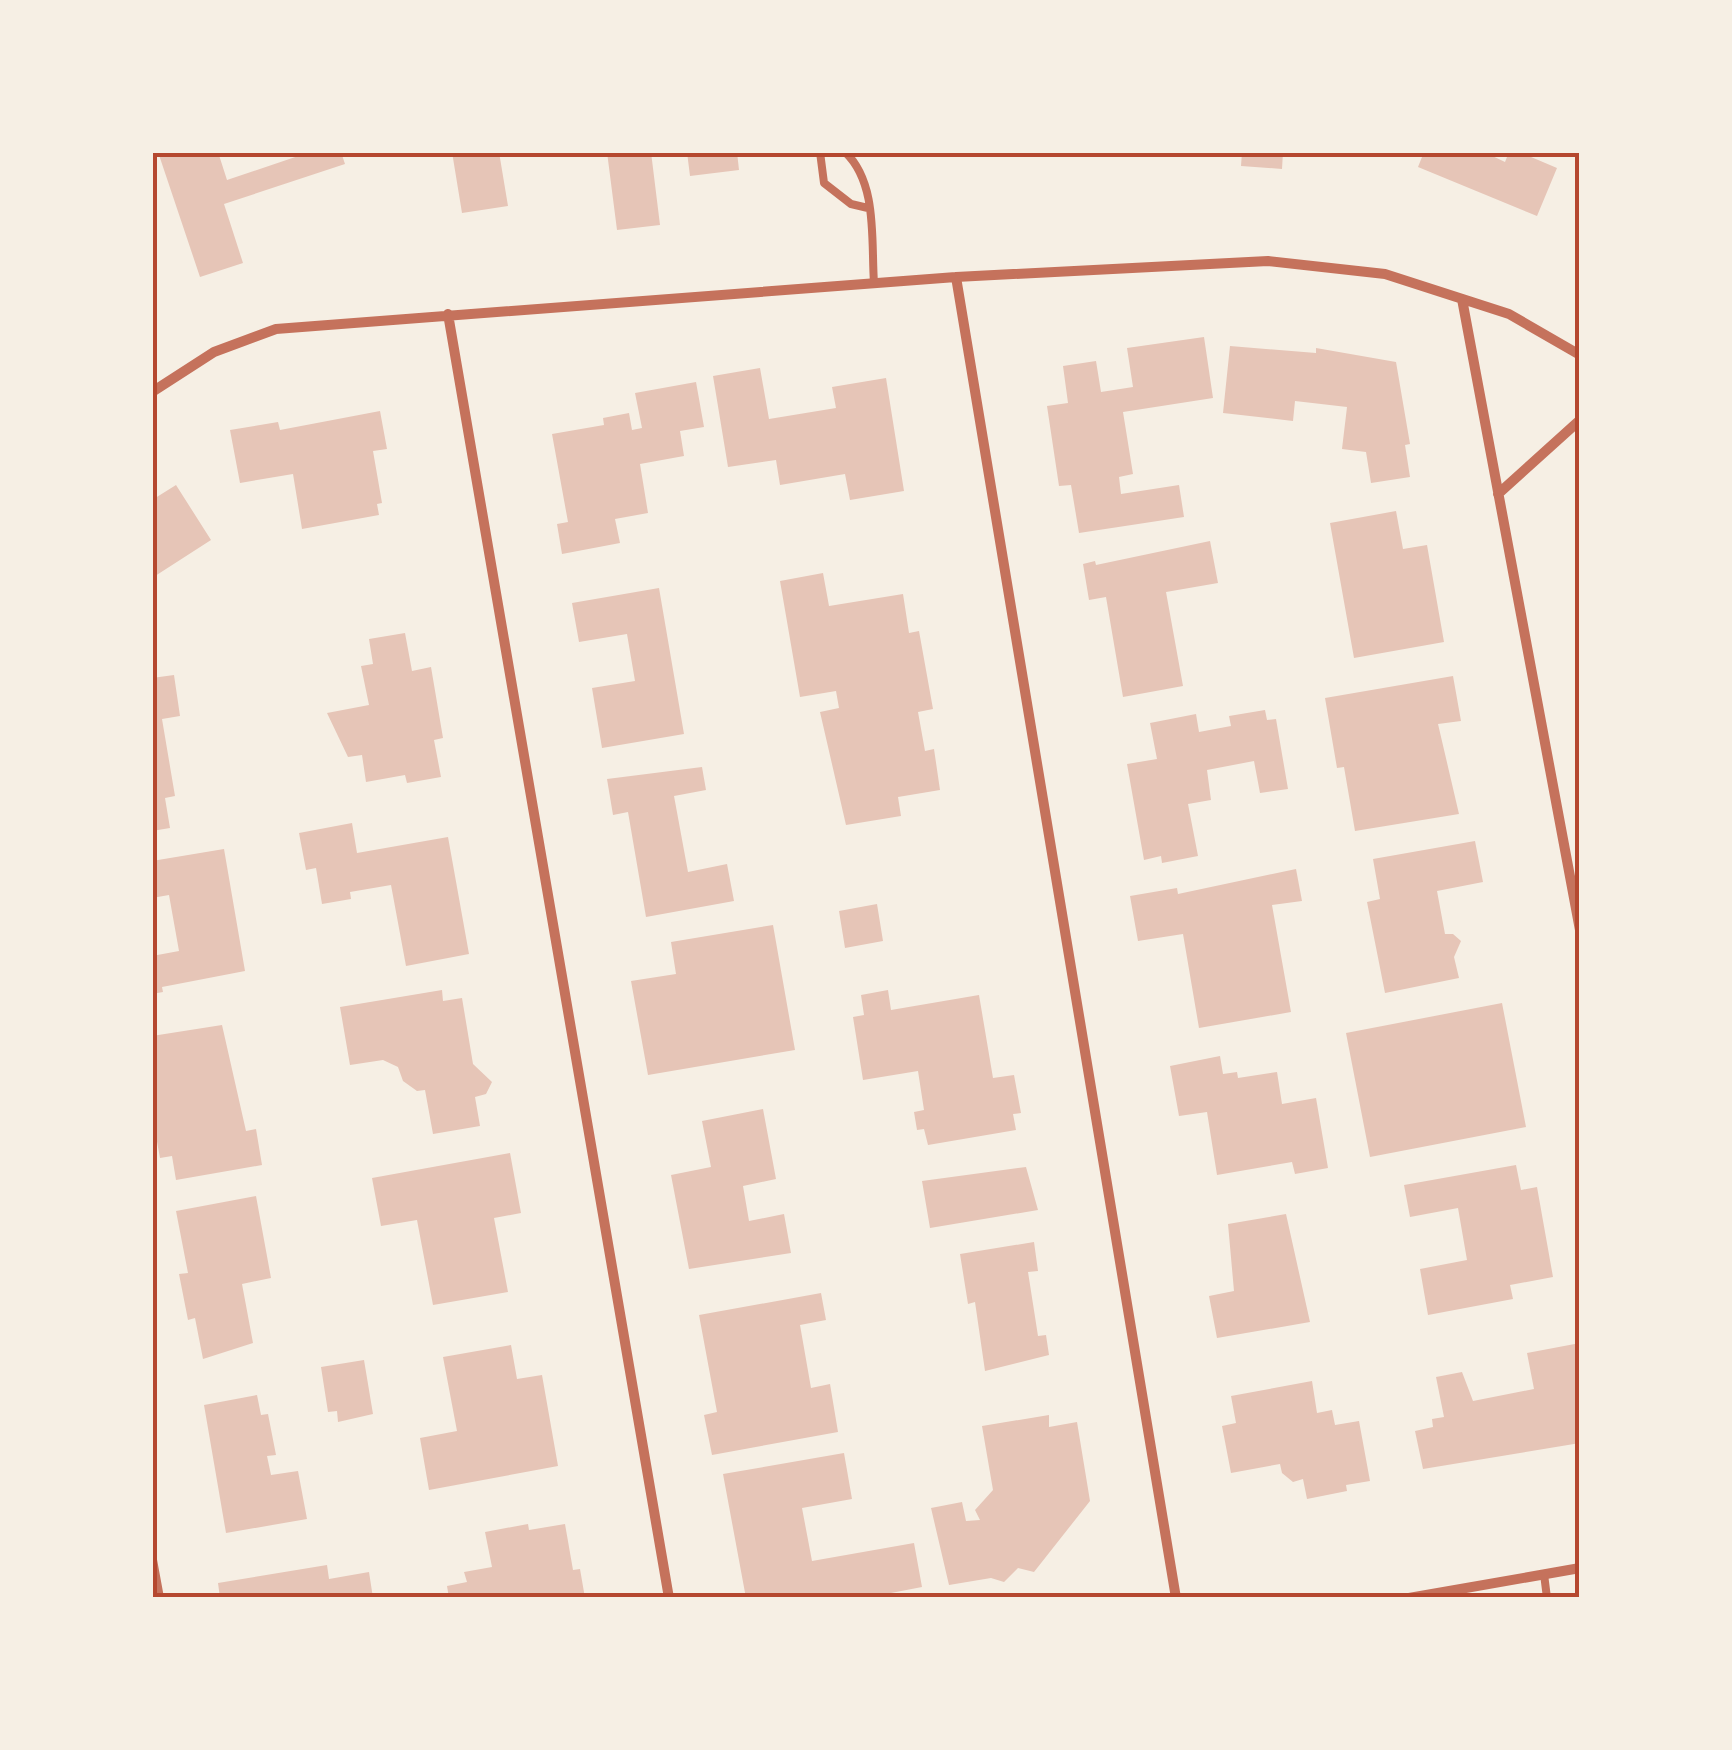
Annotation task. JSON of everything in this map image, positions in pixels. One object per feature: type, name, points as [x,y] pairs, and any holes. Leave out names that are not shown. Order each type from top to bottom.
[{"type":"street","points":[[152,392],[214,352],[276,329],[956,277],[1268,261],[1385,274],[1509,314],[1580,355]]},
{"type":"street","points":[[956,277],[1176,1598]]},
{"type":"street","points":[[1462,299],[1580,930]]},
{"type":"street","points":[[448,314],[669,1598]]},
{"type":"street","points":[[1498,494],[1580,420]]},
{"type":"street","points":[[152,1560],[159,1598]]},
{"type":"street","points":[[1409,1598],[1580,1568]]},
{"type":"lane","points":[[820,152],[824,183],[851,204],[868,208]]},
{"type":"lane","points":[[845,152],[862,173],[874,283]]},
{"type":"lane","points":[[1544,1574],[1547,1598]]},
{"type":"building","points":[[158,152],[218,152],[227,180],[310,152],[341,152],[345,164],[224,204],[243,263],[200,277]]},
{"type":"building","points":[[452,152],[499,152],[508,206],[462,213]]},
{"type":"building","points":[[607,152],[651,152],[660,225],[617,230]]},
{"type":"building","points":[[687,152],[737,152],[739,170],[690,176]]},
{"type":"building","points":[[1242,152],[1283,152],[1282,169],[1241,166]]},
{"type":"building","points":[[1424,152],[1484,152],[1505,162],[1509,152],[1519,152],[1557,168],[1537,216],[1418,167]]},
{"type":"building","points":[[1204,337],[1213,398],[1123,412],[1133,474],[1119,477],[1121,494],[1179,485],[1184,517],[1079,533],[1071,485],[1059,486],[1047,406],[1068,403],[1063,366],[1096,361],[1101,392],[1133,387],[1127,348]]},
{"type":"building","points":[[1230,346],[1316,353],[1316,348],[1396,362],[1410,444],[1405,445],[1410,477],[1371,483],[1366,452],[1342,449],[1347,407],[1295,401],[1293,421],[1223,413]]},
{"type":"building","points":[[760,368],[769,419],[836,408],[832,387],[886,378],[904,491],[850,500],[845,474],[780,485],[776,460],[728,467],[713,376]]},
{"type":"building","points":[[696,382],[704,427],[680,431],[684,456],[640,464],[648,513],[615,519],[620,543],[562,554],[557,524],[568,522],[552,434],[604,425],[603,418],[629,413],[632,430],[642,428],[635,393]]},
{"type":"building","points":[[380,411],[387,449],[373,451],[382,503],[377,504],[379,515],[302,529],[293,474],[240,483],[230,430],[278,422],[280,430]]},
{"type":"building","points":[[176,485],[211,540],[152,578],[152,500]]},
{"type":"building","points":[[1396,511],[1403,549],[1427,545],[1444,642],[1354,658],[1330,523]]},
{"type":"building","points":[[1210,541],[1218,583],[1166,592],[1183,686],[1123,697],[1106,597],[1089,600],[1083,564],[1095,561],[1096,565]]},
{"type":"building","points":[[823,573],[829,606],[903,594],[909,633],[919,631],[933,709],[918,712],[925,751],[934,749],[940,790],[898,797],[901,816],[846,825],[820,712],[839,708],[836,691],[800,697],[780,581]]},
{"type":"building","points":[[659,588],[684,734],[602,748],[592,688],[635,681],[627,634],[579,642],[572,603]]},
{"type":"building","points":[[405,633],[412,671],[431,667],[443,738],[434,740],[441,777],[407,783],[405,775],[366,782],[362,755],[348,757],[327,713],[369,705],[361,666],[373,664],[369,639]]},
{"type":"building","points":[[174,675],[180,716],[162,719],[175,796],[165,798],[170,828],[152,831],[152,678]]},
{"type":"building","points":[[1453,676],[1461,721],[1438,724],[1459,814],[1355,831],[1344,767],[1337,768],[1325,698]]},
{"type":"building","points":[[1265,710],[1267,720],[1276,719],[1288,789],[1260,793],[1254,761],[1207,770],[1211,800],[1188,804],[1198,856],[1162,863],[1161,856],[1144,860],[1127,764],[1157,759],[1150,723],[1196,714],[1199,732],[1231,726],[1229,716]]},
{"type":"building","points":[[702,767],[706,790],[674,796],[688,872],[727,864],[734,901],[646,917],[628,812],[613,815],[607,779]]},
{"type":"building","points":[[352,823],[357,853],[448,837],[469,954],[406,966],[391,885],[350,892],[351,899],[322,904],[316,868],[306,870],[299,833]]},
{"type":"building","points":[[1475,841],[1483,882],[1437,891],[1445,934],[1453,934],[1461,941],[1454,957],[1459,978],[1385,993],[1367,902],[1380,899],[1373,859]]},
{"type":"building","points":[[224,849],[245,971],[162,987],[163,992],[152,994],[152,956],[179,951],[169,895],[152,898],[152,861]]},
{"type":"building","points":[[1296,869],[1302,901],[1272,905],[1291,1012],[1199,1028],[1183,934],[1138,941],[1130,896],[1177,888],[1178,894]]},
{"type":"building","points":[[877,904],[883,941],[845,948],[839,911]]},
{"type":"building","points":[[773,925],[795,1050],[648,1075],[631,981],[676,974],[671,942]]},
{"type":"building","points":[[442,990],[443,1001],[462,998],[473,1064],[492,1082],[486,1094],[475,1097],[480,1126],[433,1134],[425,1090],[417,1091],[403,1081],[398,1067],[383,1060],[350,1065],[340,1007]]},
{"type":"building","points":[[888,990],[891,1010],[979,995],[993,1078],[1014,1075],[1021,1113],[1013,1114],[1016,1130],[928,1145],[924,1129],[917,1130],[914,1112],[924,1110],[918,1071],[863,1080],[853,1017],[864,1015],[861,995]]},
{"type":"building","points":[[1502,1003],[1526,1127],[1370,1157],[1346,1033]]},
{"type":"building","points":[[222,1025],[246,1131],[256,1129],[262,1165],[176,1180],[172,1156],[160,1158],[152,1114],[152,1036]]},
{"type":"building","points":[[1220,1056],[1223,1074],[1237,1072],[1238,1078],[1277,1072],[1282,1104],[1316,1098],[1328,1168],[1295,1174],[1292,1162],[1217,1175],[1207,1112],[1179,1116],[1170,1066]]},
{"type":"building","points":[[763,1109],[776,1179],[743,1186],[749,1221],[784,1214],[791,1253],[689,1269],[671,1175],[711,1167],[702,1121]]},
{"type":"building","points":[[510,1153],[521,1213],[494,1218],[508,1292],[433,1305],[417,1220],[381,1226],[372,1178]]},
{"type":"building","points":[[1516,1165],[1521,1190],[1537,1187],[1553,1277],[1510,1285],[1513,1299],[1428,1315],[1420,1269],[1467,1260],[1458,1208],[1410,1217],[1404,1185]]},
{"type":"building","points":[[1026,1167],[1038,1210],[930,1228],[922,1181]]},
{"type":"building","points":[[256,1196],[271,1278],[242,1284],[253,1343],[203,1359],[195,1318],[188,1320],[179,1274],[188,1273],[176,1211]]},
{"type":"building","points":[[1286,1214],[1310,1322],[1217,1338],[1209,1296],[1234,1291],[1228,1224]]},
{"type":"building","points":[[1034,1242],[1038,1271],[1028,1272],[1038,1336],[1046,1335],[1049,1355],[985,1371],[975,1302],[968,1304],[960,1254]]},
{"type":"building","points":[[821,1293],[826,1320],[800,1325],[811,1388],[830,1384],[838,1432],[712,1455],[704,1415],[717,1412],[699,1315]]},
{"type":"building","points":[[1580,1343],[1580,1408],[1575,1409],[1580,1443],[1423,1469],[1415,1431],[1433,1427],[1432,1419],[1444,1417],[1436,1377],[1462,1372],[1473,1401],[1534,1389],[1527,1353]]},
{"type":"building","points":[[511,1345],[517,1379],[542,1375],[558,1466],[429,1490],[420,1438],[457,1431],[443,1357]]},
{"type":"building","points":[[364,1360],[373,1414],[338,1422],[337,1411],[328,1412],[321,1367]]},
{"type":"building","points":[[1312,1381],[1317,1413],[1332,1410],[1335,1425],[1359,1421],[1370,1481],[1346,1485],[1347,1491],[1307,1499],[1303,1479],[1293,1482],[1282,1473],[1280,1464],[1231,1473],[1222,1426],[1236,1423],[1231,1396]]},
{"type":"building","points":[[257,1395],[261,1415],[268,1414],[276,1455],[267,1456],[271,1475],[298,1471],[307,1519],[226,1533],[204,1405]]},
{"type":"building","points":[[1049,1415],[1049,1427],[1077,1422],[1090,1501],[1034,1572],[1018,1568],[1004,1582],[991,1578],[949,1585],[931,1508],[962,1502],[966,1521],[980,1520],[975,1510],[993,1490],[982,1426]]},
{"type":"building","points":[[844,1453],[852,1499],[802,1508],[812,1561],[914,1543],[922,1587],[865,1598],[746,1598],[723,1474]]},
{"type":"building","points":[[528,1524],[529,1530],[565,1524],[573,1570],[580,1569],[585,1598],[449,1598],[447,1586],[467,1582],[464,1572],[492,1567],[485,1532]]},
{"type":"building","points":[[327,1565],[329,1579],[369,1572],[373,1598],[220,1598],[218,1583]]}]
